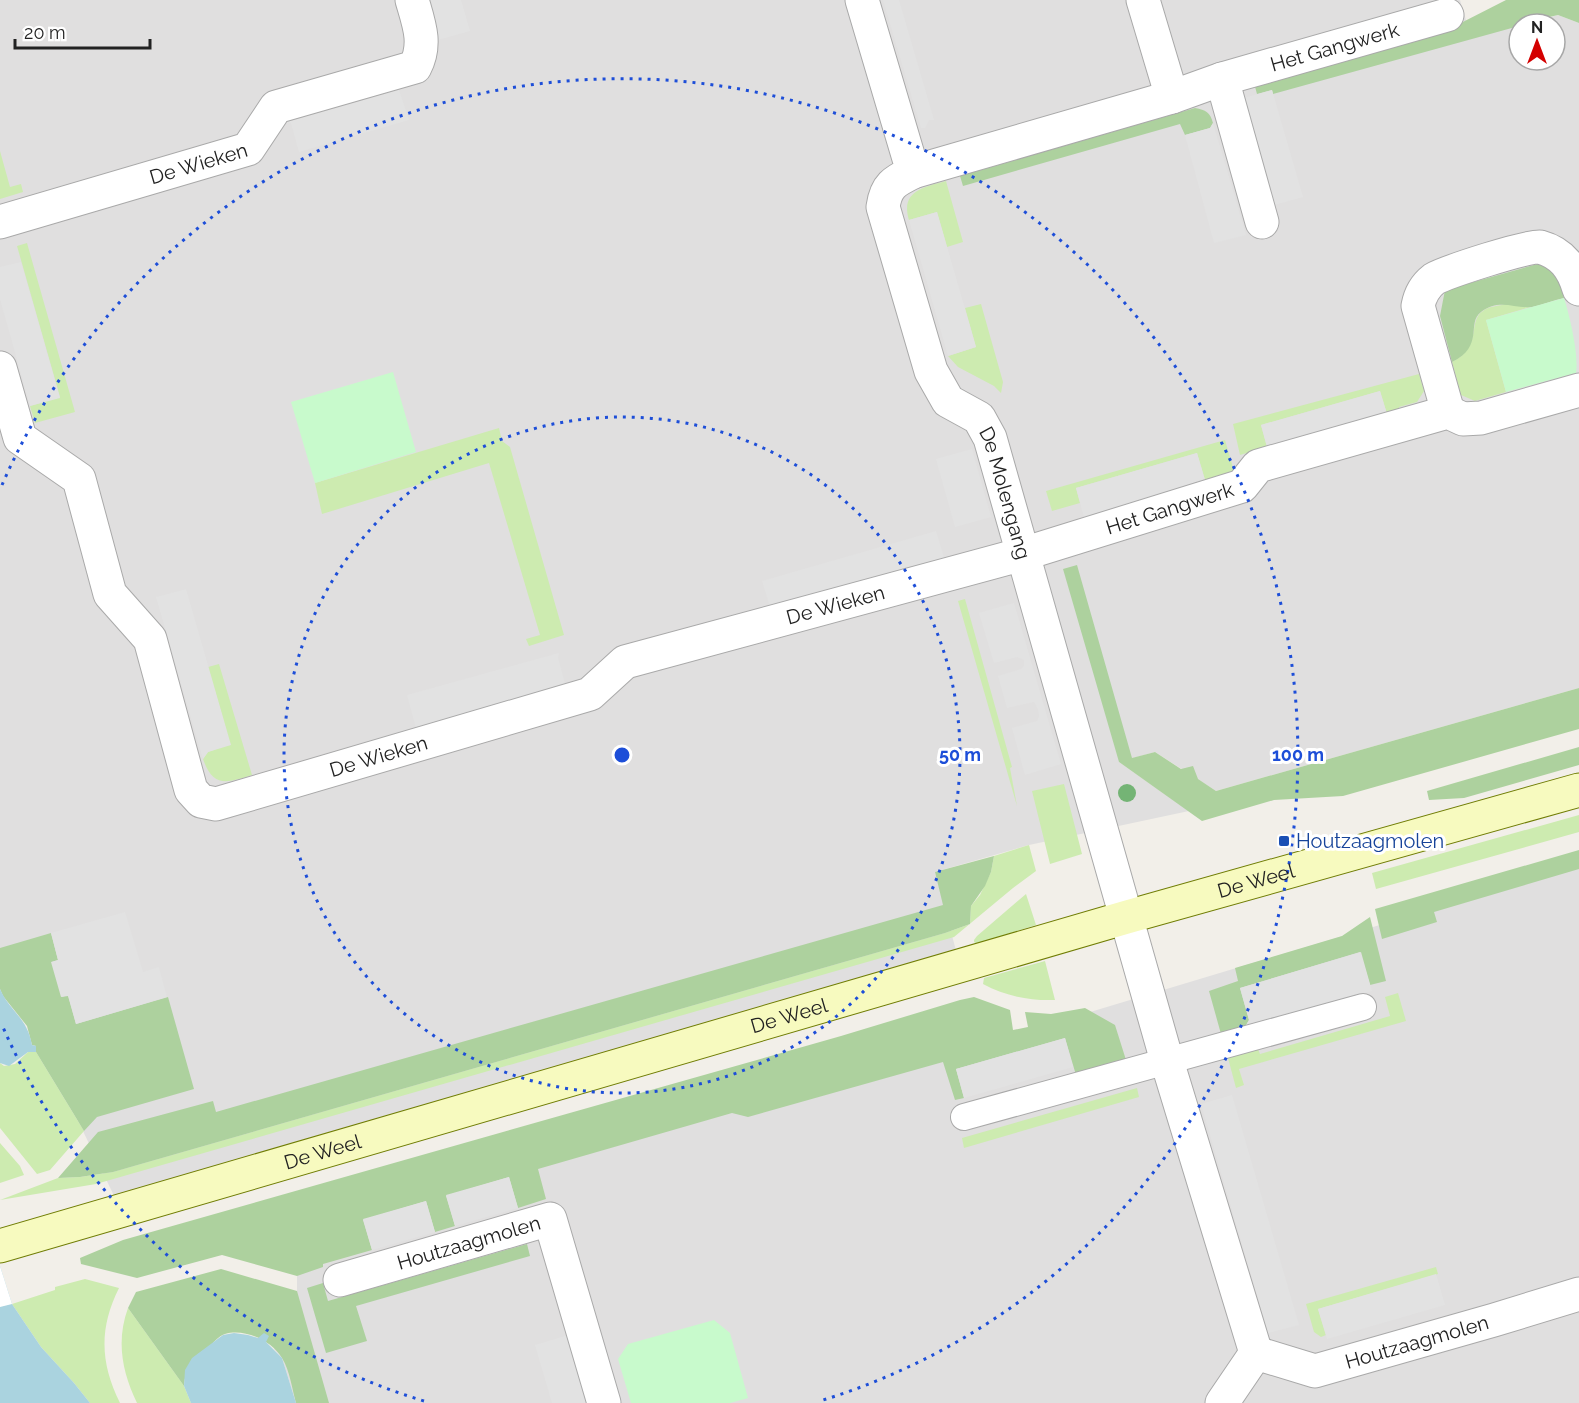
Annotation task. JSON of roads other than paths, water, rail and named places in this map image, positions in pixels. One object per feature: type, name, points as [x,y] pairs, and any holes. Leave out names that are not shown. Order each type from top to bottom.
[{"type":"street","name":"De Wieken","points":[[0,222],[248,149],[276,107],[415,67],[422,55],[421,32],[412,0]]},
{"type":"street","points":[[861,0],[913,172]]},
{"type":"street","points":[[1143,0],[1172,98]]},
{"type":"street","name":"Het Gangwerk","points":[[913,172],[1172,98],[1222,79],[1447,15]]},
{"type":"street","points":[[1222,79],[1262,222]]},
{"type":"street","name":"De Molengang","points":[[913,172],[895,181],[885,193],[883,207],[930,371],[948,401],[979,418],[990,438],[1107,854],[1127,917]]},
{"type":"street","points":[[1448,412],[1418,306],[1420,296],[1432,280],[1447,272],[1537,246],[1555,252],[1565,261],[1575,276],[1579,289]]},
{"type":"street","name":"De Wieken","points":[[0,368],[20,438],[79,479],[110,594],[150,639],[191,790],[201,801],[216,804],[590,694],[625,662],[1023,554]]},
{"type":"street","name":"Het Gangwerk","points":[[1023,554],[1242,486],[1258,466],[1448,412],[1463,419],[1481,418],[1579,390]]},
{"type":"street","name":"De Weel","points":[[0,1246],[1127,917],[1579,790]]},
{"type":"street","points":[[1127,917],[1167,1061],[1256,1353],[1222,1403]]},
{"type":"street","name":"Houtzaagmolen","points":[[340,1280],[550,1219],[604,1403]]},
{"type":"street","name":"Houtzaagmolen","points":[[1256,1353],[1315,1371],[1579,1294]]},
{"type":"lane","points":[[964,1117],[1363,1007]]},
{"type":"water","points":[[0,989],[30,1035],[32,1045],[36,1046],[36,1052],[28,1052],[9,1066],[0,1063]]},
{"type":"water","points":[[0,1266],[12,1304],[41,1347],[90,1403],[0,1403]]},
{"type":"water","points":[[234,1333],[258,1338],[264,1333],[269,1336],[266,1342],[282,1358],[296,1403],[191,1403],[184,1386],[185,1370],[192,1358],[223,1335]]},
{"type":"place","name":"Houtzaagmolen","points":[[1284,841]]}]
